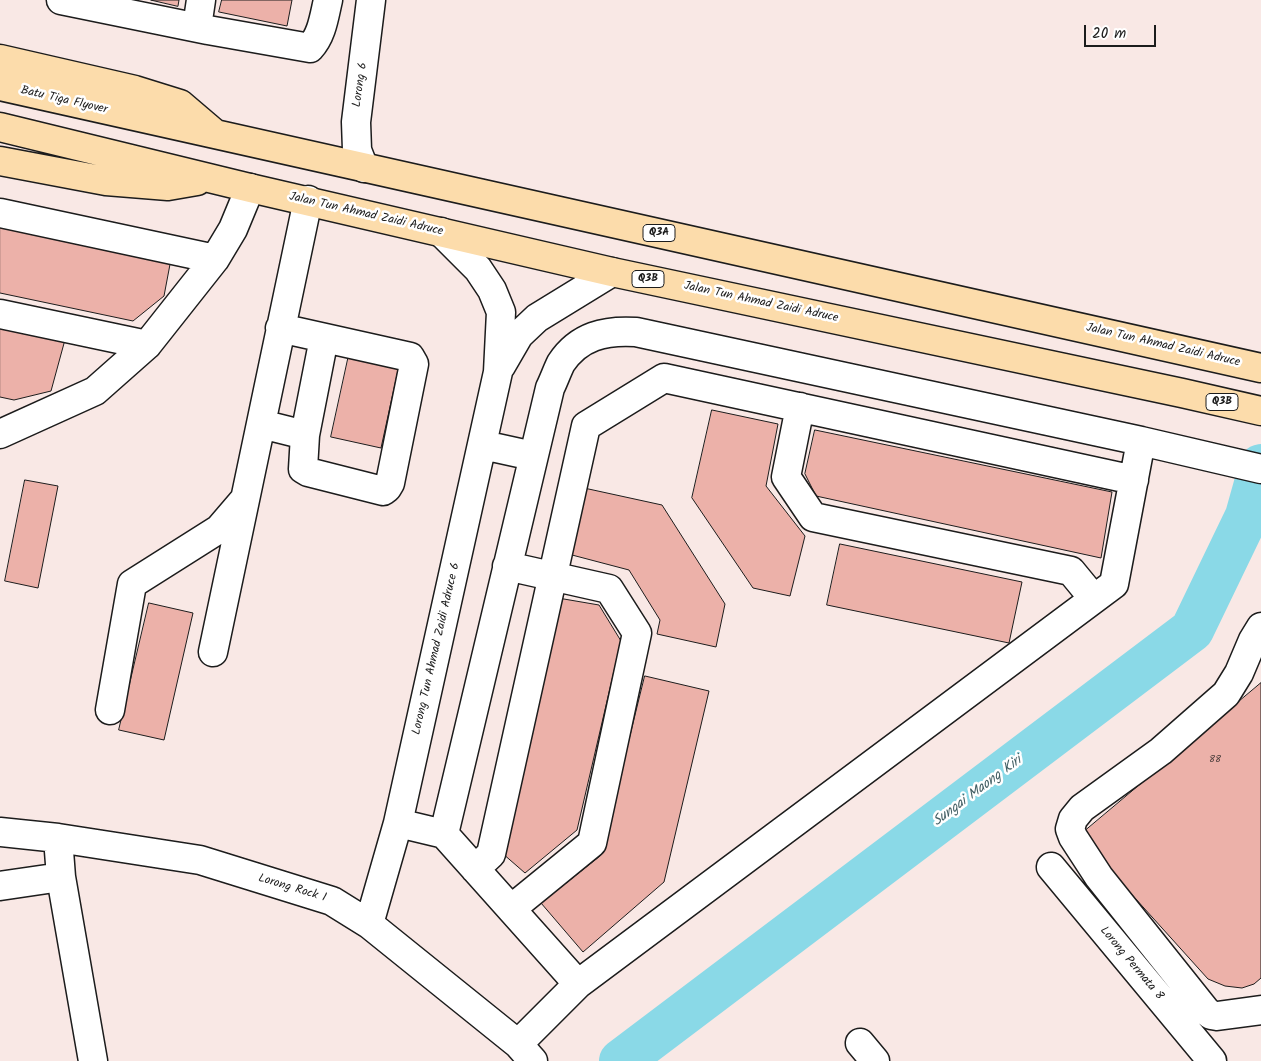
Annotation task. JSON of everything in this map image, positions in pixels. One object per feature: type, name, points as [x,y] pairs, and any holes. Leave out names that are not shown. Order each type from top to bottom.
[{"type":"main road","points":[[0,59],[135,90],[180,104],[216,135]]},
{"type":"main road","name":"Batu Tiga Flyover","points":[[0,86],[129,116]]},
{"type":"main road","name":"Jalan Tun Ahmad Zaidi Adruce","points":[[129,116],[1261,368]]},
{"type":"main road","name":"Jalan Tun Ahmad Zaidi Adruce","points":[[0,127],[250,188],[612,272],[1261,411]]},
{"type":"main road","points":[[0,161],[106,181],[168,186],[213,178]]},
{"type":"street","points":[[61,0],[310,48],[320,32],[328,0]]},
{"type":"street","points":[[197,27],[201,0]]},
{"type":"street","name":"Lorong 6","points":[[364,168],[357,150],[356,122],[372,0]]},
{"type":"street","points":[[0,434],[94,391],[147,345],[215,258],[233,229],[250,188]]},
{"type":"street","points":[[213,652],[308,200]]},
{"type":"street","points":[[0,213],[215,258]]},
{"type":"street","name":"Lorong Tun Ahmad Zaidi Adruce 6","points":[[369,924],[398,823],[498,372],[501,312],[492,290],[478,269],[440,232]]},
{"type":"street","name":"Lorong Tun Ahmad Zaidi Adruce 6","points":[[498,372],[519,335],[537,318],[612,272]]},
{"type":"street","points":[[0,314],[147,345]]},
{"type":"street","points":[[280,328],[410,357],[412,360],[414,364],[390,483],[383,491],[308,472],[303,469],[305,435],[324,338]]},
{"type":"street","points":[[444,834],[550,388],[562,363],[577,347],[596,334],[615,330],[636,332],[1141,440],[1261,469]]},
{"type":"street","points":[[475,869],[491,854],[586,426],[664,378],[1134,480]]},
{"type":"street","points":[[800,407],[786,478],[814,517],[1071,571],[1094,599]]},
{"type":"street","points":[[261,424],[305,435]]},
{"type":"street","points":[[526,1053],[578,984],[1114,584],[1141,440]]},
{"type":"street","points":[[483,446],[533,456]]},
{"type":"street","points":[[110,710],[132,584],[219,529],[246,498]]},
{"type":"street","points":[[507,566],[609,589],[637,633],[592,843],[511,909]]},
{"type":"street","points":[[1261,627],[1253,640],[1239,673],[1226,694],[1161,751],[1082,808],[1073,819],[1070,829],[1073,837],[1099,877],[1206,1011],[1211,1015],[1217,1016],[1261,1010]]},
{"type":"street","points":[[398,823],[444,834],[578,984]]},
{"type":"street","name":"Lorong Rock 1","points":[[0,832],[58,838],[200,860],[332,901],[369,924],[526,1053]]},
{"type":"street","points":[[58,838],[61,876],[93,1061]]},
{"type":"street","name":"Lorong Permata 8","points":[[1051,867],[1212,1061]]},
{"type":"street","points":[[0,886],[61,876]]},
{"type":"building","points":[[151,0],[179,0],[178,6]]},
{"type":"building","points":[[222,0],[292,0],[287,26],[219,12]]},
{"type":"building","points":[[0,224],[171,259],[164,296],[133,321],[0,293]]},
{"type":"building","points":[[0,322],[66,336],[51,391],[14,400],[0,397]]},
{"type":"building","points":[[350,350],[400,361],[381,448],[331,437]]},
{"type":"building","points":[[712,410],[778,424],[766,486],[805,536],[790,596],[753,588],[692,498]]},
{"type":"building","points":[[815,430],[1112,492],[1101,558],[816,496],[805,474]]},
{"type":"building","points":[[25,480],[58,486],[38,588],[5,581]]},
{"type":"building","points":[[584,488],[662,505],[725,604],[716,647],[657,634],[660,620],[629,570],[572,555]]},
{"type":"building","points":[[840,544],[1022,582],[1009,643],[827,605]]},
{"type":"building","points":[[558,598],[599,605],[621,641],[577,830],[525,873],[502,853]]},
{"type":"building","points":[[149,603],[193,613],[164,740],[119,730]]},
{"type":"building","points":[[645,676],[709,691],[664,882],[583,952],[541,903],[600,856]]},
{"type":"building","points":[[1261,683],[1261,978],[1254,984],[1242,988],[1225,986],[1208,979],[1079,836]]},
{"type":"waterway","name":"Sungai Maong Kiri","points":[[621,1061],[1192,630],[1247,516],[1261,466]]}]
